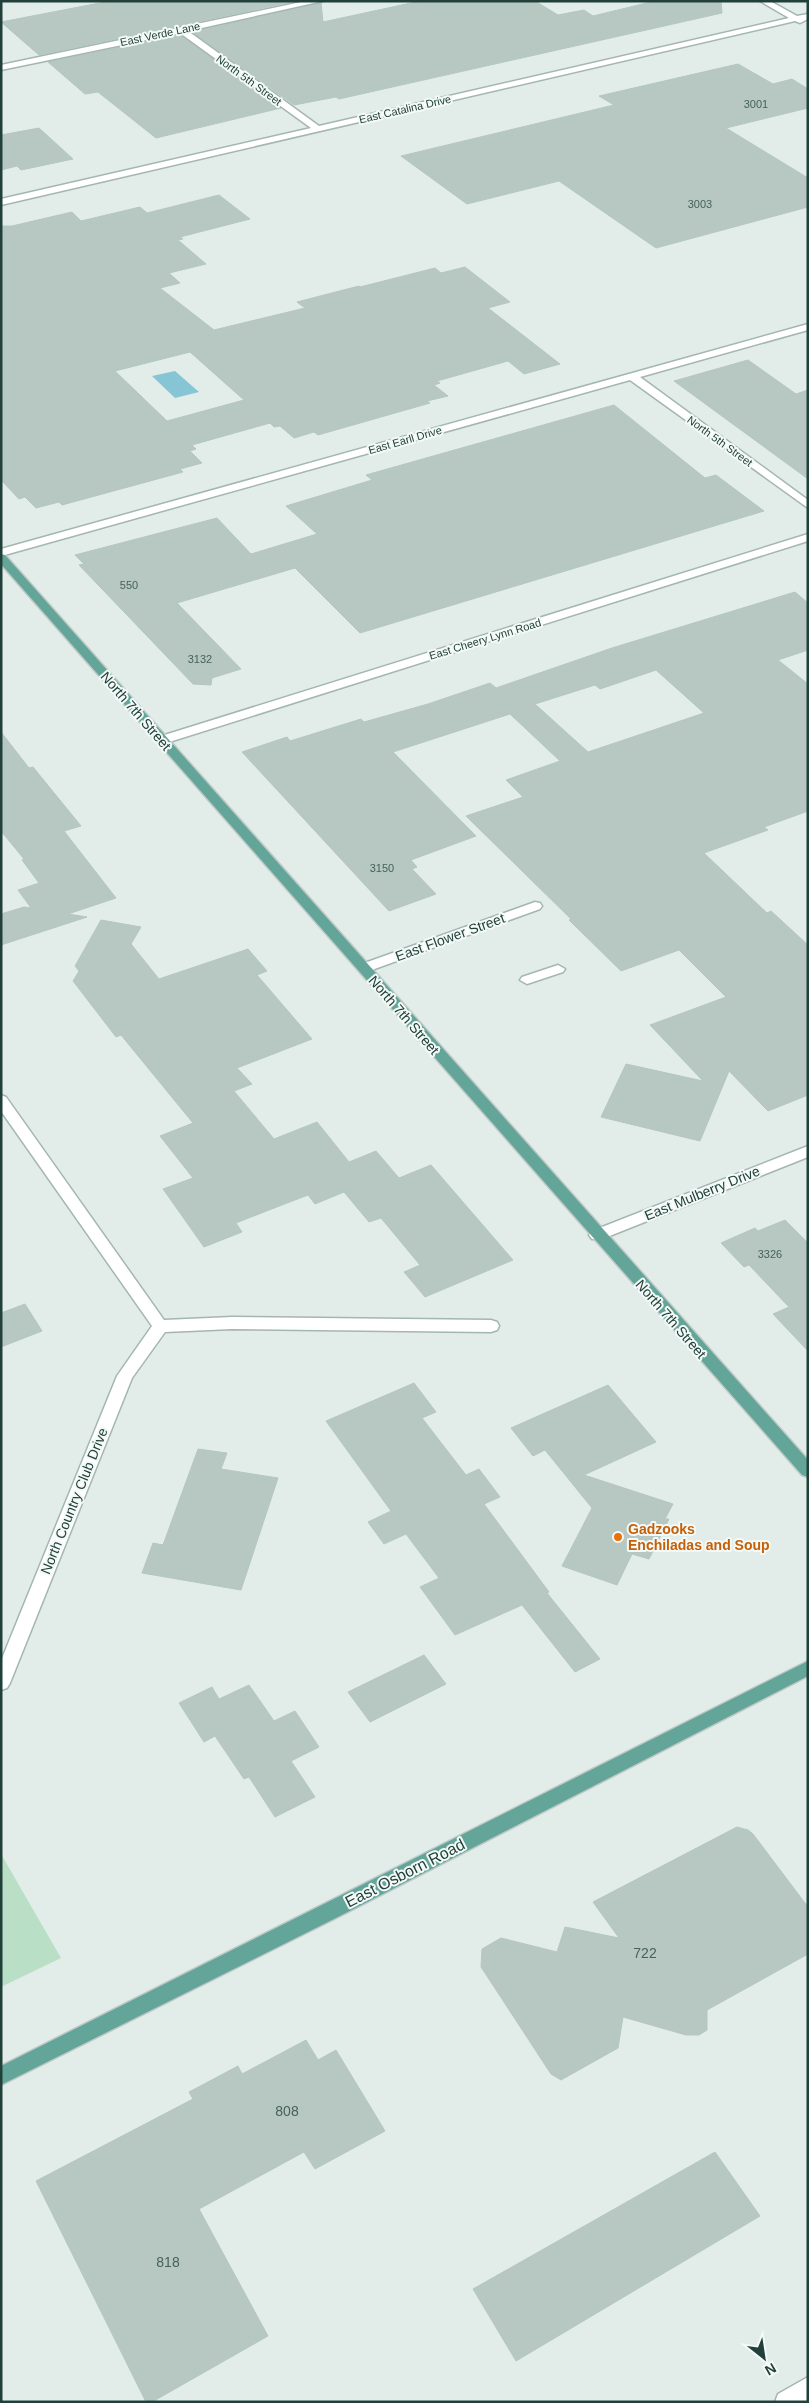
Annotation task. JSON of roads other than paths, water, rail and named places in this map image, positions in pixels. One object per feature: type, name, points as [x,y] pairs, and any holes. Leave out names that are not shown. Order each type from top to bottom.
[{"type":"main road","name":"North 7th Street","points":[[1,557],[808,1472]]},
{"type":"main road","name":"East Osborn Road","points":[[1,2076],[331,1912],[808,1668]]},
{"type":"street","name":"East Verde Lane","points":[[1,68],[319,1]]},
{"type":"street","points":[[764,1],[808,26]]},
{"type":"street","name":"East Catalina Drive","points":[[1,202],[808,16]]},
{"type":"street","name":"North 5th Street","points":[[181,30],[318,130]]},
{"type":"street","name":"East Earll Drive","points":[[1,553],[808,327]]},
{"type":"street","name":"North 5th Street","points":[[633,377],[808,505]]},
{"type":"street","name":"East Cheery Lynn Road","points":[[162,740],[808,537]]},
{"type":"street","name":"East Flower Street","points":[[364,968],[535,906]]},
{"type":"street","points":[[527,980],[558,969]]},
{"type":"street","points":[[1,1100],[160,1326],[267,1323],[491,1326]]},
{"type":"street","name":"East Mulberry Drive","points":[[597,1235],[808,1151]]},
{"type":"street","name":"North Country Club Drive","points":[[1,1683],[125,1376],[160,1326]]},
{"type":"street","points":[[786,2402],[808,2388]]},
{"type":"water","points":[[175,371],[199,392],[175,398],[152,376]]},
{"type":"place","name":"Gadzooks Enchiladas and Soup","points":[[618,1537]]}]
